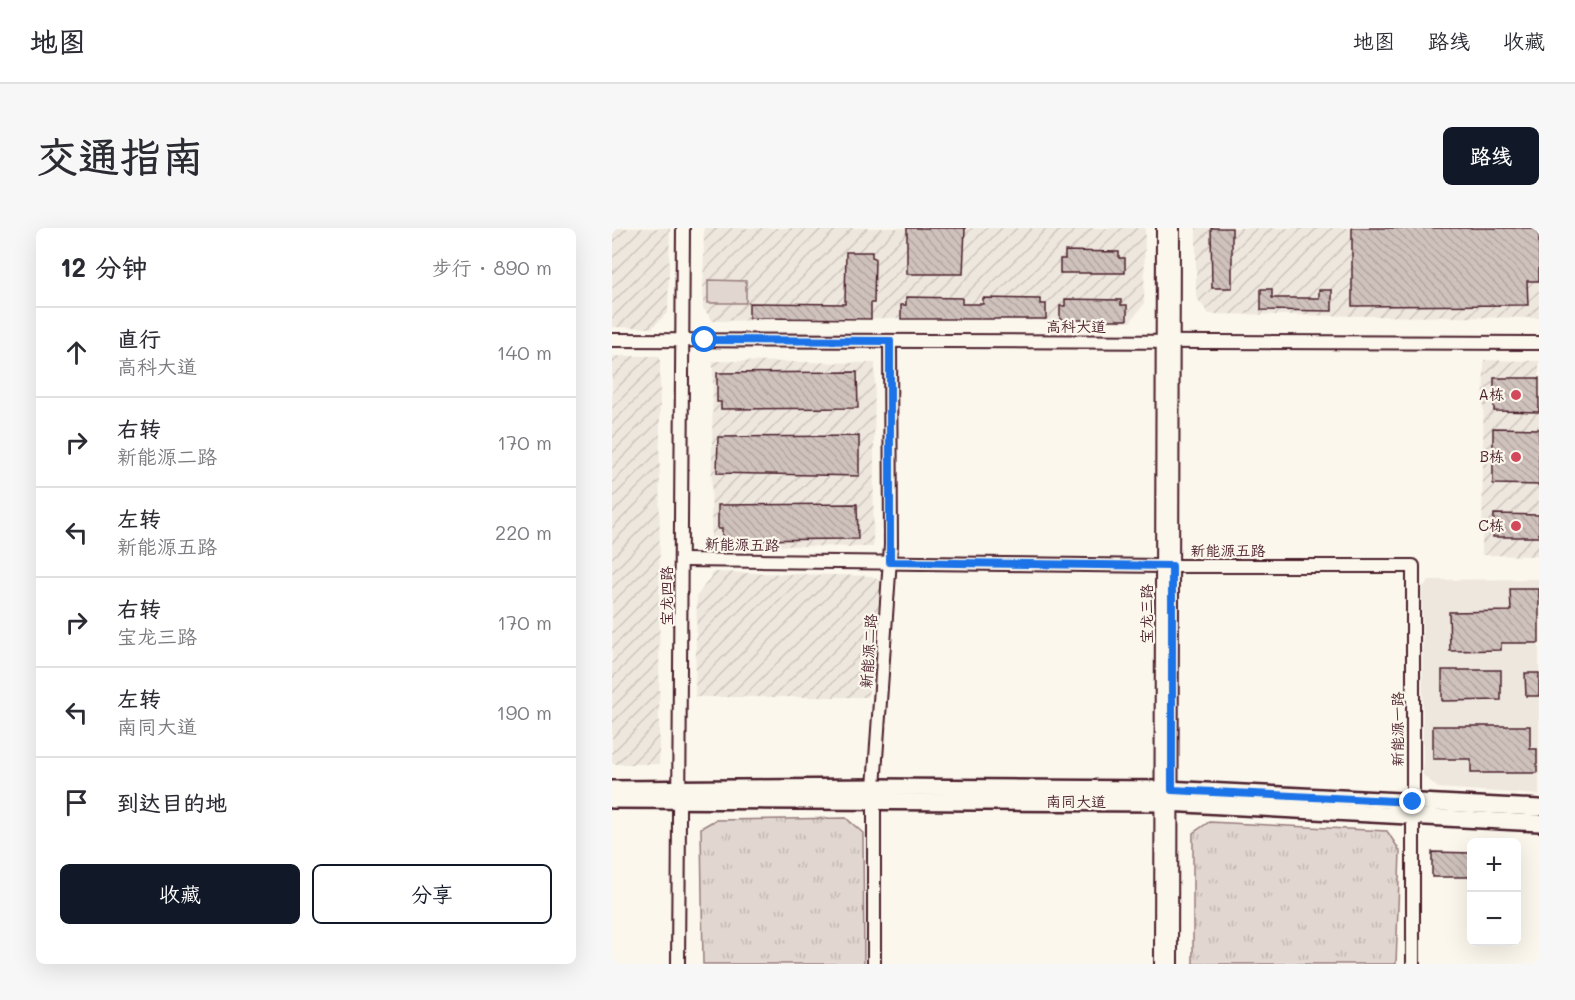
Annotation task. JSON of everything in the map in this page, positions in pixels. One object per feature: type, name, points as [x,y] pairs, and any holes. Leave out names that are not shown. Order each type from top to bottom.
[{"type":"main road","name":"南同大道","points":[[612,789],[681,795]]},
{"type":"main road","name":"南同大道","points":[[612,800],[681,795],[1167,796],[1413,808],[1539,808]]},
{"type":"main road","name":"南同大道","points":[[1413,808],[1539,823]]},
{"type":"street","name":"宝龙四路","points":[[678,964],[681,795],[683,228]]},
{"type":"street","name":"宝龙三路","points":[[1163,228],[1168,342]]},
{"type":"street","name":"宝龙三路","points":[[1171,964],[1167,796],[1167,566],[1168,342],[1173,228]]},
{"type":"street","name":"高科大道","points":[[612,340],[1539,343]]},
{"type":"street","name":"新能源二路","points":[[874,964],[874,794],[890,562],[890,341]]},
{"type":"street","name":"新能源五路","points":[[682,560],[1167,566],[1413,566]]},
{"type":"street","name":"新能源一路","points":[[1413,566],[1413,964]]},
{"type":"street","name":"宝龙三路","points":[[1161,964],[1167,796]]},
{"type":"shaded area","points":[[612,228],[670,228],[668,312],[652,328],[612,327]]},
{"type":"shaded area","points":[[704,228],[1145,228],[1144,304],[1130,322],[891,318],[713,321],[703,308]]},
{"type":"shaded area","points":[[1196,228],[1539,228],[1539,318],[1209,314],[1196,297]]},
{"type":"shaded area","points":[[612,356],[660,356],[659,764],[612,764]]},
{"type":"shaded area","points":[[1484,360],[1539,361],[1539,556],[1482,555]]},
{"type":"shaded area","points":[[713,361],[875,363],[873,547],[711,545]]},
{"type":"shaded area","points":[[714,572],[872,576],[881,582],[868,697],[695,697],[697,596]]},
{"type":"shaded area","points":[[1539,579],[1539,795],[1438,788],[1423,775],[1422,588],[1429,580]]},
{"type":"green space","points":[[708,280],[746,281],[746,303],[708,303]]},
{"type":"green space","points":[[846,818],[863,833],[864,964],[703,964],[701,828],[715,820]]},
{"type":"green space","points":[[1209,822],[1387,831],[1400,851],[1396,964],[1193,964],[1193,833]]},
{"type":"building","points":[[907,228],[965,228],[963,274],[907,274]]},
{"type":"building","points":[[1211,228],[1232,228],[1232,288],[1212,288]]},
{"type":"building","points":[[1352,228],[1539,228],[1539,281],[1527,281],[1528,305],[1352,306]]},
{"type":"building","points":[[1065,251],[1119,252],[1119,258],[1125,258],[1125,273],[1060,273],[1060,259],[1065,259]]},
{"type":"building","points":[[846,252],[872,252],[872,257],[875,258],[874,303],[871,303],[871,319],[749,318],[749,303],[845,304]]},
{"type":"building","points":[[1261,289],[1272,289],[1272,298],[1319,298],[1319,290],[1332,290],[1332,311],[1261,310]]},
{"type":"building","points":[[906,297],[962,298],[962,304],[983,304],[983,298],[1040,299],[1040,304],[1046,304],[1046,319],[901,319],[901,305],[906,305]]},
{"type":"building","points":[[1065,299],[1121,300],[1121,305],[1127,305],[1127,320],[1060,320],[1060,306],[1065,306]]},
{"type":"building","points":[[857,372],[858,408],[721,409],[721,402],[717,402],[717,373]]},
{"type":"building","name":"A栋","points":[[1494,378],[1539,378],[1539,412],[1494,411]]},
{"type":"building","name":"B栋","points":[[1493,428],[1539,429],[1539,485],[1493,484]]},
{"type":"building","points":[[859,436],[859,476],[717,473],[718,437]]},
{"type":"building","points":[[857,504],[858,539],[722,540],[722,529],[718,529],[718,505]]},
{"type":"building","name":"C栋","points":[[1494,514],[1539,515],[1539,537],[1493,537]]},
{"type":"building","points":[[1510,589],[1539,589],[1539,643],[1501,643],[1501,650],[1450,651],[1449,612],[1511,611]]},
{"type":"building","points":[[1442,670],[1501,670],[1501,700],[1442,701]]},
{"type":"building","points":[[1525,673],[1539,673],[1539,696],[1526,696]]},
{"type":"building","points":[[1433,726],[1530,726],[1530,749],[1537,749],[1537,773],[1471,773],[1471,759],[1433,759]]},
{"type":"building","points":[[1432,852],[1467,853],[1467,877],[1432,877]]},
{"type":"place","name":"A栋","points":[[1516,395]]},
{"type":"place","name":"B栋","points":[[1516,457]]},
{"type":"place","name":"C栋","points":[[1516,526]]},
{"type":"route","points":[[705,340],[890,341],[890,562],[1172,566],[1172,790],[1413,802]]}]
